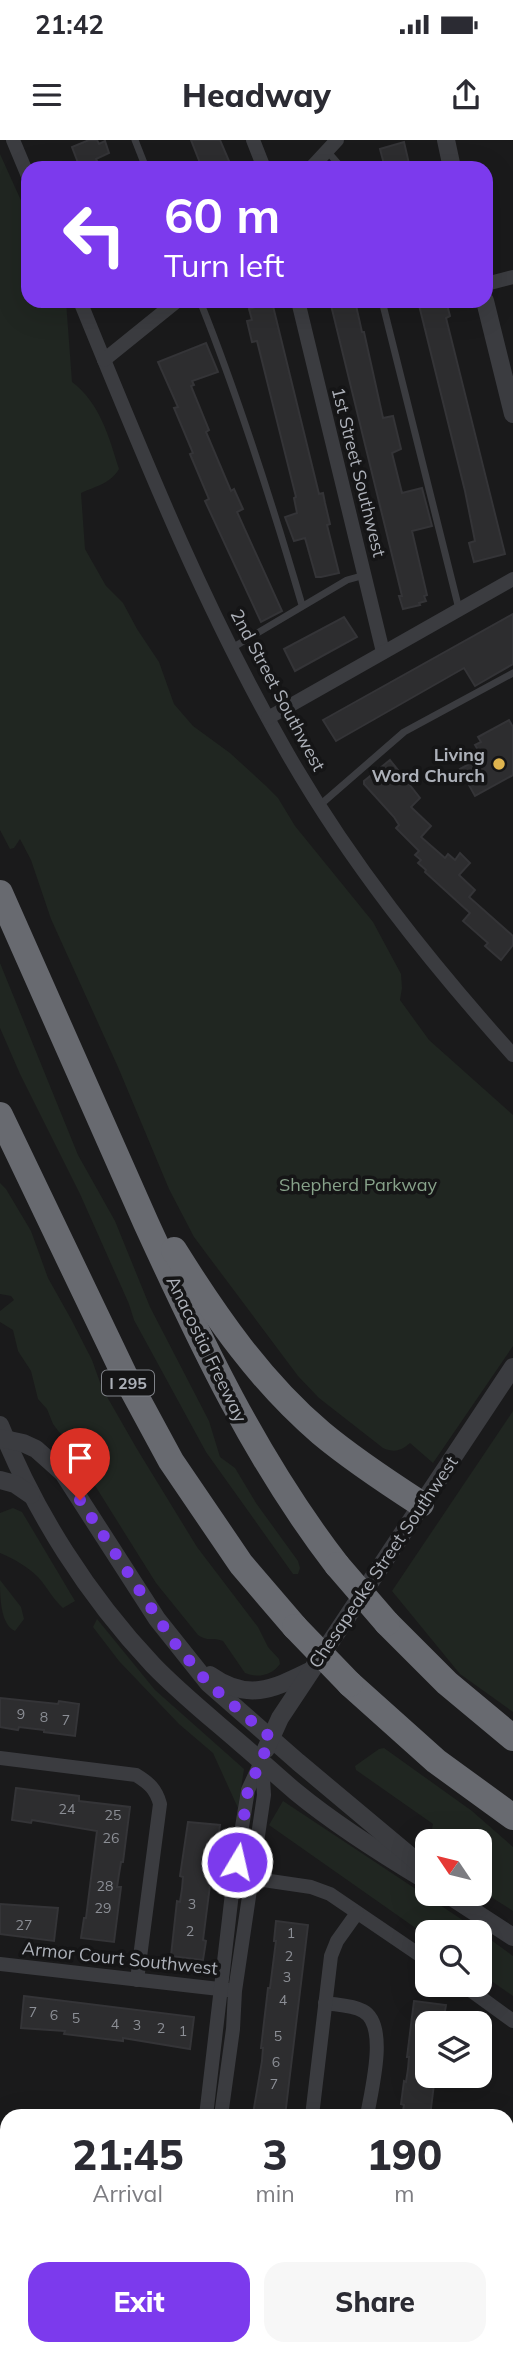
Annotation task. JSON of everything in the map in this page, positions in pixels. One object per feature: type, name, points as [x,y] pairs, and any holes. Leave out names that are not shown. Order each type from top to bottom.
[{"type":"highway","name":"Anacostia Freeway","points":[[0,893],[165,1264],[225,1389],[281,1488],[337,1565],[387,1623],[447,1683],[513,1738]]},
{"type":"highway","points":[[73,1057],[162,1230],[211,1309],[245,1355],[286,1400],[322,1433],[372,1472],[421,1504]]},
{"type":"highway","name":"I 295","points":[[0,1115],[125,1376],[171,1461],[235,1556],[295,1628],[349,1684],[436,1761],[513,1816]]},
{"type":"street","points":[[13,140],[22,161]]},
{"type":"street","points":[[253,140],[261,161]]},
{"type":"street","points":[[446,140],[450,161]]},
{"type":"street","points":[[318,161],[332,146]]},
{"type":"street","points":[[493,282],[513,278]]},
{"type":"street","name":"2nd Street Southwest","points":[[83,308],[171,519],[268,718],[319,806],[359,864],[426,954],[513,1055]]},
{"type":"street","points":[[104,360],[168,308]]},
{"type":"street","name":"1st Street Southwest","points":[[300,308],[383,652]]},
{"type":"street","points":[[487,308],[513,414]]},
{"type":"street","points":[[268,718],[513,579]]},
{"type":"street","name":"Chesapeake Street Southwest","points":[[261,1762],[280,1718],[513,1367]]},
{"type":"street","points":[[2,1434],[19,1472],[69,1557],[115,1622],[183,1693],[296,1792],[342,1826],[415,1873]]},
{"type":"street","points":[[2,1434],[36,1449],[63,1474],[157,1619],[217,1692],[415,1860]]},
{"type":"street","points":[[0,1480],[15,1484],[34,1497]]},
{"type":"street","points":[[189,1661],[223,1684],[254,1692],[277,1687],[310,1671]]},
{"type":"street","points":[[0,1758],[136,1775],[150,1784],[156,1792],[160,1804],[137,1980]]},
{"type":"street","points":[[222,2109],[233,2029],[228,1990],[234,1876],[248,1790],[261,1762]]},
{"type":"street","points":[[206,2109],[251,1878],[264,1795],[261,1762]]},
{"type":"street","points":[[234,1876],[321,1890],[415,1952]]},
{"type":"street","points":[[467,1906],[513,1937]]},
{"type":"street","points":[[469,1906],[472,1909]]},
{"type":"street","points":[[313,2109],[332,1951],[358,1913]]},
{"type":"street","name":"Armor Court Southwest","points":[[0,1964],[228,1990]]},
{"type":"street","points":[[480,1997],[513,2021]]},
{"type":"street","points":[[325,2003],[364,2011],[374,2022],[377,2038],[368,2109]]},
{"type":"lane","points":[[135,140],[143,161]]},
{"type":"lane","points":[[203,308],[229,374],[302,606]]},
{"type":"lane","points":[[384,308],[459,609]]},
{"type":"lane","points":[[232,648],[346,580],[365,575]]},
{"type":"lane","points":[[319,806],[404,732],[513,673]]},
{"type":"green space","name":"Shepherd Parkway","points":[[0,154],[21,200],[21,308],[67,308],[72,382],[82,390],[97,410],[119,469],[107,481],[81,493],[85,549],[106,586],[123,603],[159,662],[174,704],[193,726],[230,753],[278,798],[295,826],[373,922],[401,974],[400,1000],[429,1040],[513,1115],[513,1346],[433,1463],[410,1443],[397,1450],[383,1448],[319,1398],[298,1376],[194,1237],[169,1189],[118,1067],[51,919],[31,860],[20,839],[14,848],[10,849],[0,830]]},
{"type":"green space","points":[[0,963],[78,1155],[115,1221],[150,1307],[209,1421],[220,1457],[235,1468],[256,1503],[298,1561],[298,1574],[293,1574],[206,1452],[134,1320],[80,1194],[0,1028]]},
{"type":"green space","points":[[0,1183],[31,1231],[48,1278],[92,1360],[102,1388],[137,1449],[197,1547],[279,1659],[280,1664],[273,1671],[259,1676],[245,1673],[223,1641],[198,1635],[156,1583],[94,1484],[77,1446],[59,1432],[47,1409],[38,1399],[31,1371],[18,1351],[13,1330],[0,1322],[0,1311],[14,1300],[11,1296],[0,1294]]},
{"type":"green space","points":[[513,1411],[513,1712],[460,1674],[392,1591]]},
{"type":"green space","points":[[13,1508],[22,1512],[75,1601],[63,1608],[34,1573],[0,1553],[0,1513]]},
{"type":"green space","points":[[0,1580],[21,1607],[24,1619],[15,1631],[6,1623]]},
{"type":"green space","points":[[97,1619],[155,1690],[244,1769],[238,1808],[213,1753],[179,1724],[119,1661],[93,1627]]},
{"type":"green space","points":[[384,1748],[472,1811],[513,1847],[513,1911],[492,1898],[492,1829],[432,1829],[433,1824],[356,1770],[355,1766]]},
{"type":"green space","points":[[283,1801],[415,1889],[415,1906],[441,1906],[462,1920],[415,1920],[415,1928],[269,1825]]},
{"type":"green space","points":[[492,1941],[513,1956],[513,1996],[492,1981]]},
{"type":"building","points":[[89,140],[97,140],[99,144],[105,141],[109,153],[96,159],[97,161],[77,161],[72,147]]},
{"type":"building","points":[[191,140],[220,140],[229,161],[199,161]]},
{"type":"building","points":[[404,142],[408,161],[383,161],[380,149]]},
{"type":"building","points":[[273,308],[319,494],[323,493],[330,524],[327,525],[339,573],[316,577],[305,538],[294,541],[285,517],[297,513],[296,497],[257,341],[252,342],[247,321],[252,320],[249,309]]},
{"type":"building","points":[[332,308],[357,308],[383,418],[393,416],[401,449],[392,453],[402,493],[422,488],[432,526],[412,531],[427,595],[424,596],[426,601],[403,609],[399,596],[402,596]]},
{"type":"building","points":[[420,308],[448,308],[450,316],[446,318],[505,554],[474,562],[469,543],[475,541]]},
{"type":"building","points":[[206,343],[218,372],[192,381],[194,385],[191,386],[209,430],[206,432],[231,491],[234,489],[243,509],[237,512],[282,611],[261,622],[205,501],[209,499],[174,408],[178,407],[158,362]]},
{"type":"building","points":[[513,614],[513,664],[475,686],[464,668],[336,741],[323,720]]},
{"type":"building","points":[[344,617],[357,637],[295,671],[284,649]]},
{"type":"building","points":[[509,720],[513,727],[513,775],[475,796],[460,769],[482,757],[475,745],[481,742],[478,737]]},
{"type":"building","points":[[390,760],[420,798],[411,807],[431,826],[421,837],[445,858],[448,854],[455,860],[460,853],[470,863],[459,875],[475,890],[469,897],[513,936],[513,945],[501,960],[485,946],[488,943],[463,921],[470,913],[425,872],[418,863],[421,860],[415,855],[419,851],[396,828],[399,825],[394,817],[364,784],[364,781]]},
{"type":"building","points":[[0,1698],[79,1704],[75,1736],[19,1727],[18,1730],[0,1727]]},
{"type":"building","points":[[16,1788],[79,1796],[79,1801],[130,1807],[117,1887],[121,1887],[114,1942],[81,1938],[97,1831],[32,1820],[31,1823],[12,1820]]},
{"type":"building","points":[[188,1822],[220,1825],[203,1940],[206,1941],[203,1960],[171,1956],[177,1901],[180,1902],[182,1889],[183,1877],[180,1876]]},
{"type":"building","points":[[0,1904],[58,1908],[54,1941],[0,1934]]},
{"type":"building","points":[[276,1921],[308,1925],[286,2109],[254,2109],[262,2061],[261,2048]]},
{"type":"building","points":[[24,1996],[194,2017],[190,2049],[123,2038],[123,2041],[64,2034],[65,2031],[21,2028]]},
{"type":"building","points":[[414,2001],[446,2005],[445,2011],[415,2011],[415,2088],[434,2088],[431,2109],[403,2109],[404,2105],[401,2104]]},
{"type":"place","name":"Living Word Church","points":[[499,764]]},
{"type":"route","points":[[80,1500],[173,1641],[208,1683],[271,1738],[248,1790],[237,1862]]}]
